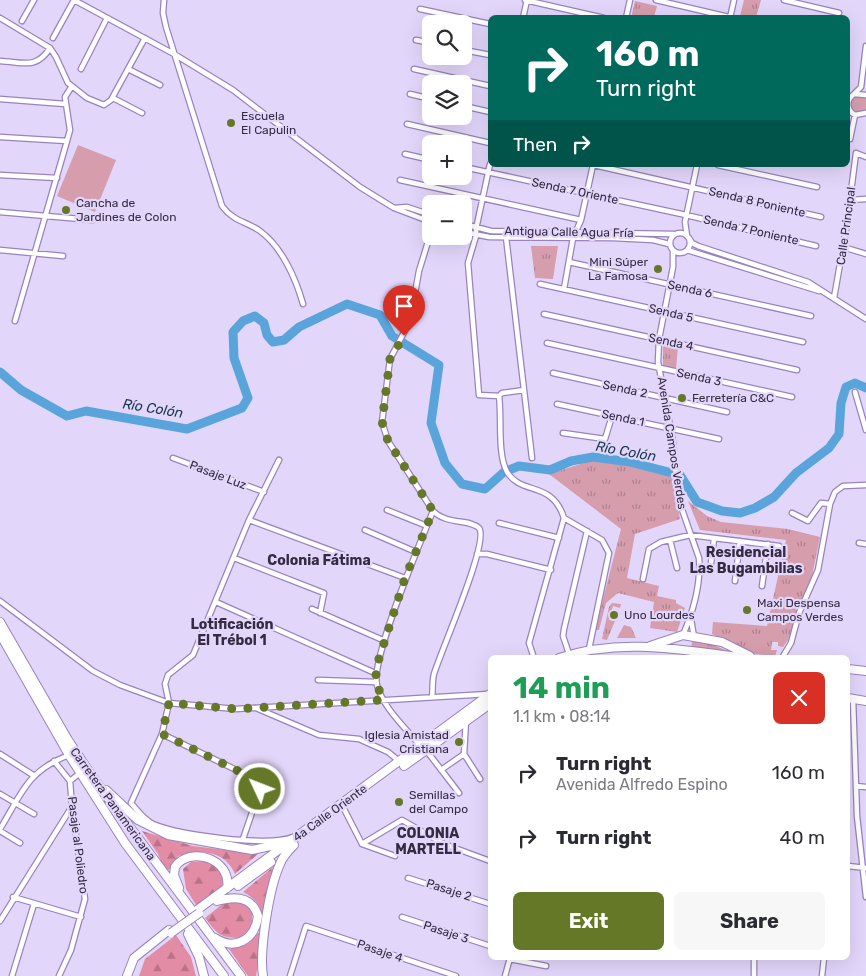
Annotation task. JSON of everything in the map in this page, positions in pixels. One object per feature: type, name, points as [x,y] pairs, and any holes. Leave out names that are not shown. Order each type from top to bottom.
[{"type":"highway","name":"Carretera Panamericana","points":[[0,622],[68,740],[94,779],[187,903],[199,914],[241,976]]},
{"type":"highway","name":"Carretera Panamericana","points":[[0,634],[68,755],[151,878],[224,976]]},
{"type":"highway","points":[[649,647],[683,636],[722,642],[746,655]]},
{"type":"highway","points":[[568,655],[589,649],[615,646],[649,647],[720,655]]},
{"type":"highway","points":[[850,669],[866,672]]},
{"type":"highway","name":"4a Calle Oriente","points":[[199,914],[226,888],[344,809],[488,696]]},
{"type":"highway","points":[[850,699],[866,701]]},
{"type":"highway","name":"4a Calle Oriente","points":[[129,976],[134,958],[170,931],[217,901],[301,834],[400,762],[488,705]]},
{"type":"highway","points":[[94,779],[138,820],[168,836],[252,850],[292,843]]},
{"type":"highway","points":[[263,976],[262,959],[270,902],[280,862],[292,843]]},
{"type":"highway","points":[[187,903],[175,880],[174,871],[177,863],[186,858],[207,858],[221,864],[227,877],[226,888]]},
{"type":"highway","points":[[151,878],[196,949],[204,976]]},
{"type":"highway","points":[[199,914],[214,938],[223,943],[237,944],[251,936],[258,916],[252,904],[240,897],[217,901]]},
{"type":"street","points":[[22,21],[34,0]]},
{"type":"street","points":[[53,38],[74,0],[174,54],[233,90],[360,187],[394,208],[422,219]]},
{"type":"street","points":[[164,0],[163,13],[174,54],[222,206],[229,216],[258,230],[272,241],[292,274],[303,304]]},
{"type":"street","points":[[524,15],[526,0],[591,15]]},
{"type":"street","points":[[627,15],[630,0]]},
{"type":"street","points":[[656,0],[722,15]]},
{"type":"street","points":[[731,15],[734,0]]},
{"type":"street","points":[[784,0],[839,13]]},
{"type":"street","points":[[420,9],[488,24]]},
{"type":"street","points":[[0,18],[50,48],[68,83],[87,98],[104,105],[113,98],[145,38]]},
{"type":"street","points":[[81,69],[107,18]]},
{"type":"street","points":[[416,40],[422,41]]},
{"type":"street","points":[[851,96],[861,87],[866,46]]},
{"type":"street","points":[[0,60],[36,63],[43,58],[50,48]]},
{"type":"street","points":[[472,52],[488,55]]},
{"type":"street","points":[[128,69],[160,85]]},
{"type":"street","points":[[414,69],[488,86]]},
{"type":"street","points":[[15,321],[70,130],[64,97],[72,86]]},
{"type":"street","points":[[851,96],[866,95],[861,87]]},
{"type":"street","points":[[410,94],[422,97]]},
{"type":"street","points":[[113,98],[142,113]]},
{"type":"street","points":[[0,99],[65,104]]},
{"type":"street","points":[[472,108],[488,112]]},
{"type":"street","points":[[850,109],[855,115]]},
{"type":"street","points":[[855,115],[866,113]]},
{"type":"street","points":[[850,139],[855,115]]},
{"type":"street","points":[[407,124],[488,143]]},
{"type":"street","points":[[0,137],[67,142]]},
{"type":"street","name":"Calle Principal","points":[[834,298],[856,153],[866,157]]},
{"type":"street","points":[[405,154],[422,158]]},
{"type":"street","points":[[489,167],[476,228],[476,236],[468,263],[479,395],[499,396],[502,393],[524,390]]},
{"type":"street","points":[[564,289],[573,238],[578,231],[594,167]]},
{"type":"street","name":"Senda 8 Poniente","points":[[603,167],[821,217]]},
{"type":"street","points":[[697,167],[684,222],[670,244],[673,251],[685,251],[824,292]]},
{"type":"street","points":[[727,167],[817,187]]},
{"type":"street","name":"Senda 7 Oriente","points":[[472,169],[686,215]]},
{"type":"street","points":[[0,175],[57,178]]},
{"type":"street","points":[[400,180],[581,220]]},
{"type":"street","points":[[850,200],[866,199]]},
{"type":"street","points":[[394,208],[407,207],[422,212]]},
{"type":"street","points":[[0,212],[92,220]]},
{"type":"street","name":"Senda 7 Poniente","points":[[686,215],[816,246]]},
{"type":"street","points":[[684,222],[690,243],[685,251]]},
{"type":"street","name":"Antigua Calle Agua Fría","points":[[472,227],[491,231],[676,234]]},
{"type":"street","points":[[676,234],[688,237],[692,243],[698,246],[808,282],[866,319]]},
{"type":"street","name":"Antigua Calle Agua Fría","points":[[472,235],[652,240],[670,244]]},
{"type":"street","points":[[506,237],[532,458]]},
{"type":"street","points":[[427,245],[419,270],[410,321],[404,336],[390,359],[382,422],[388,441],[433,511],[441,519],[473,525],[480,529],[482,536],[433,676],[432,697]]},
{"type":"street","points":[[843,247],[866,254]]},
{"type":"street","points":[[0,250],[63,256]]},
{"type":"street","name":"Avenida Campos Verdes","points":[[673,251],[673,267],[659,339],[659,369],[666,398],[676,487],[699,558],[700,568],[691,617],[683,636]]},
{"type":"street","name":"Avenida Campos Verdes","points":[[673,267],[685,251]]},
{"type":"street","name":"Senda 6","points":[[569,262],[811,316]]},
{"type":"street","name":"Senda 5","points":[[540,284],[802,342]]},
{"type":"street","name":"Senda 4","points":[[544,314],[797,370]]},
{"type":"street","name":"Senda 3","points":[[547,343],[792,397]]},
{"type":"street","name":"Senda 2","points":[[553,373],[727,412]]},
{"type":"street","points":[[855,392],[866,427]]},
{"type":"street","points":[[499,396],[502,446],[506,470],[511,477],[556,499],[564,518],[530,643],[533,655]]},
{"type":"street","name":"Senda 1","points":[[557,404],[718,439]]},
{"type":"street","points":[[563,433],[605,439],[612,416]]},
{"type":"street","name":"Pasaje Luz","points":[[173,458],[264,492]]},
{"type":"street","points":[[280,460],[249,520],[193,655],[168,675],[166,684],[169,703],[162,734],[131,803],[142,817],[152,823],[170,829],[218,838],[274,842],[301,834]]},
{"type":"street","points":[[784,655],[791,643],[799,613],[818,570],[830,504],[838,488],[866,485]]},
{"type":"street","points":[[792,513],[808,521],[821,503],[830,504]]},
{"type":"street","points":[[387,510],[427,526]]},
{"type":"street","points":[[433,511],[405,578],[375,673],[376,682],[383,700],[459,793]]},
{"type":"street","points":[[564,518],[602,540],[610,553],[589,649]]},
{"type":"street","points":[[249,520],[405,578]]},
{"type":"street","points":[[499,523],[559,538]]},
{"type":"street","points":[[365,530],[416,552]]},
{"type":"street","points":[[564,655],[564,629],[587,531]]},
{"type":"street","points":[[643,579],[650,549],[670,540],[690,535],[778,546]]},
{"type":"street","points":[[710,571],[714,539]]},
{"type":"street","points":[[670,540],[678,568]]},
{"type":"street","points":[[735,581],[740,542]]},
{"type":"street","points":[[859,543],[866,544]]},
{"type":"street","points":[[762,586],[768,544]]},
{"type":"street","points":[[477,554],[487,554],[551,570]]},
{"type":"street","points":[[234,558],[324,593],[320,613]]},
{"type":"street","points":[[0,602],[93,671],[120,685],[169,703],[236,709],[488,694]]},
{"type":"street","points":[[216,602],[375,673]]},
{"type":"street","points":[[312,609],[385,641]]},
{"type":"street","name":"Avenida Campos Verdes","points":[[691,617],[694,637]]},
{"type":"street","points":[[318,680],[376,682]]},
{"type":"street","points":[[850,699],[866,897]]},
{"type":"street","points":[[256,708],[319,735],[359,739],[388,752],[400,762]]},
{"type":"street","points":[[466,720],[464,754],[480,778]]},
{"type":"street","points":[[162,734],[259,781],[260,789],[243,839]]},
{"type":"street","points":[[0,754],[33,775]]},
{"type":"street","points":[[441,770],[464,754]]},
{"type":"street","points":[[20,843],[0,830],[33,775],[54,761],[68,755]]},
{"type":"street","points":[[54,761],[70,781]]},
{"type":"street","name":"Pasaje al Poliedro","points":[[59,976],[71,950],[85,900],[70,781],[80,773]]},
{"type":"street","points":[[856,786],[866,787]]},
{"type":"street","points":[[0,794],[34,814]]},
{"type":"street","points":[[0,921],[72,808]]},
{"type":"street","points":[[344,809],[362,844],[395,856]]},
{"type":"street","points":[[362,844],[402,820],[432,839],[488,860]]},
{"type":"street","points":[[850,866],[865,868]]},
{"type":"street","name":"Pasaje 2","points":[[408,878],[488,903]]},
{"type":"street","points":[[13,898],[81,917]]},
{"type":"street","points":[[12,976],[34,904]]},
{"type":"street","name":"Pasaje 3","points":[[402,917],[488,945]]},
{"type":"street","name":"Pasaje 4","points":[[290,976],[306,926],[456,976]]},
{"type":"street","points":[[505,976],[509,960]]},
{"type":"street","points":[[519,960],[546,966]]},
{"type":"street","points":[[754,960],[754,976]]},
{"type":"street","points":[[822,976],[824,960]]},
{"type":"street","points":[[434,976],[436,970]]},
{"type":"green space","points":[[744,0],[761,0],[757,15],[740,15]]},
{"type":"green space","points":[[635,1],[657,6],[655,15],[632,15]]},
{"type":"green space","points":[[859,95],[865,98],[867,107],[865,110],[859,113],[853,110],[850,104],[853,98]]},
{"type":"green space","points":[[78,145],[116,160],[95,212],[57,196]]},
{"type":"green space","points":[[531,246],[558,246],[553,279],[535,278]]},
{"type":"green space","points":[[663,345],[678,347],[676,369],[663,367]]},
{"type":"green space","points":[[593,460],[629,464],[673,477],[680,519],[635,534],[627,578],[659,586],[657,596],[676,600],[676,603],[685,608],[677,632],[650,628],[654,602],[618,593],[606,603],[599,630],[595,630],[621,529],[549,474]]},
{"type":"green space","points":[[688,501],[707,516],[721,522],[788,529],[820,537],[811,581],[797,612],[788,640],[783,647],[778,646],[778,642],[772,642],[771,650],[777,650],[775,655],[755,654],[712,634],[713,622],[767,626],[786,540],[700,530]]},
{"type":"green space","name":"Uno Lourdes","points":[[612,603],[621,604],[620,608],[613,606],[609,620],[615,621],[607,640],[602,639],[609,607]]},
{"type":"green space","name":"Uno Lourdes","points":[[624,625],[631,627],[636,638],[617,638]]},
{"type":"green space","points":[[692,641],[710,643],[731,653],[691,651]]},
{"type":"green space","points":[[142,831],[193,846],[258,854],[235,874],[225,860],[211,853],[203,852],[178,856],[170,869],[165,872],[158,854]]},
{"type":"green space","points":[[208,861],[219,867],[223,878],[222,886],[196,905],[186,889],[183,869],[191,862]]},
{"type":"green space","points":[[273,867],[256,976],[248,976],[229,949],[244,944],[260,932],[262,913],[260,908],[254,899],[243,892]]},
{"type":"green space","points":[[237,901],[246,904],[252,911],[252,927],[240,938],[223,936],[205,918],[225,902]]},
{"type":"green space","points":[[176,935],[191,957],[196,976],[139,976],[145,959]]},
{"type":"waterway","name":"Río Colón","points":[[0,372],[21,390],[67,416],[86,411],[187,429],[242,408],[248,398],[234,358],[233,332],[243,321],[255,316],[264,323],[267,335],[273,342],[284,340],[299,327],[347,304],[380,315],[392,336],[439,365],[431,423],[445,463],[462,484],[485,489],[504,472],[519,466],[550,470],[571,461],[593,457],[630,462],[680,475],[697,502],[722,511],[740,513],[755,508],[774,497],[796,473],[829,448],[839,434],[841,403],[846,387],[855,383],[866,388]]},
{"type":"place","name":"Escuela El Capulin","points":[[231,123]]},
{"type":"place","name":"Cancha de Jardines de Colon","points":[[66,210]]},
{"type":"place","name":"Mini Súper La Famosa","points":[[658,269]]},
{"type":"place","name":"Ferretería C&C","points":[[682,398]]},
{"type":"place","name":"Maxi Despensa Campos Verdes","points":[[747,610]]},
{"type":"place","name":"Uno Lourdes","points":[[614,615]]},
{"type":"place","name":"Iglesia Amistad Cristiana","points":[[459,742]]},
{"type":"place","name":"Semillas del Campo","points":[[399,802]]},
{"type":"district","name":"Colonia Fátima","points":[[319,560]]},
{"type":"district","name":"Residencial Las Bugambilias","points":[[746,560]]},
{"type":"district","name":"Lotificación El Trébol 1","points":[[232,632]]},
{"type":"district","name":"COLONIA MARTELL","points":[[428,842]]},
{"type":"route","points":[[260,789],[259,781],[162,734],[169,703],[236,709],[383,700],[376,682],[376,668],[405,578],[433,511],[388,441],[382,422],[390,359],[404,336]]}]
